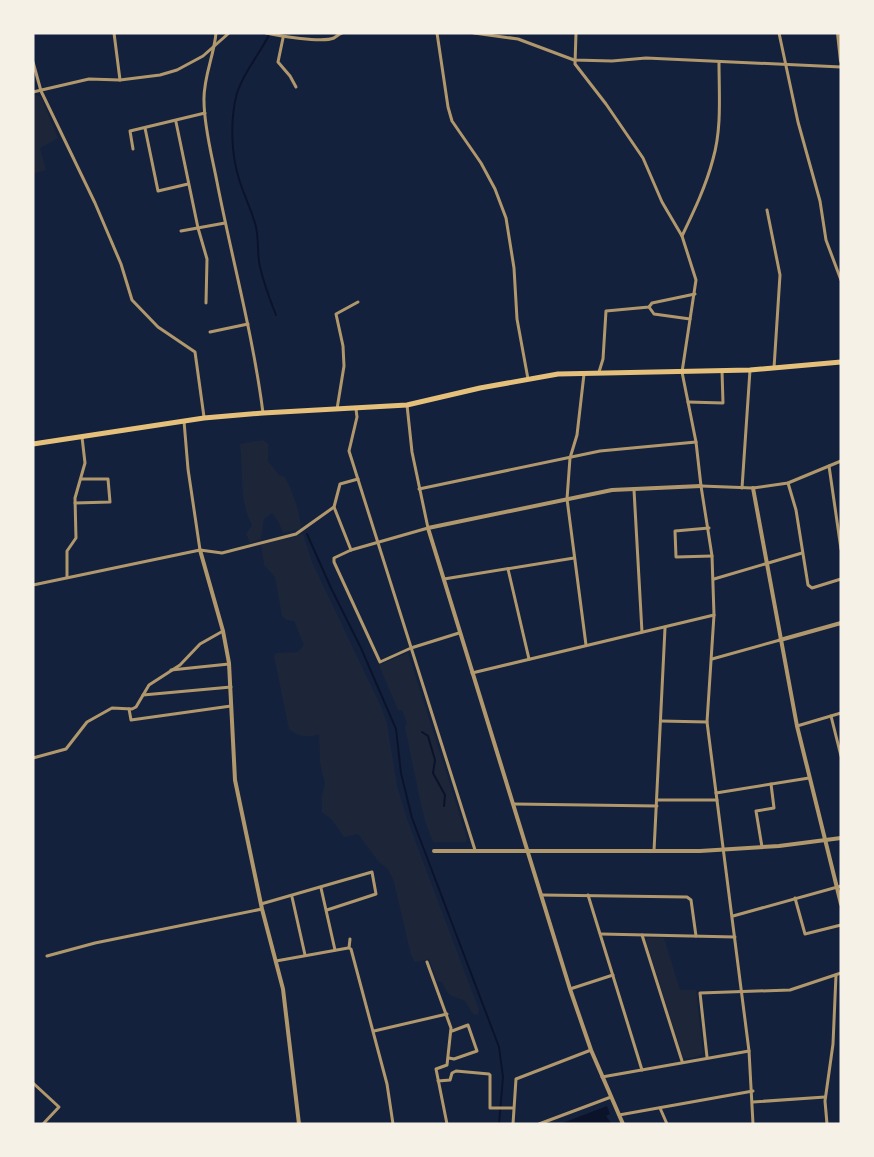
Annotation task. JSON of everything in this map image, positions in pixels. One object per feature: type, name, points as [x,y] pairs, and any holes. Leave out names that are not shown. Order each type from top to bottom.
[{"type":"highway","points":[[33,444],[204,418],[407,405],[558,374],[750,370],[841,362]]},
{"type":"street","points":[[114,33],[120,80]]},
{"type":"street","points":[[216,33],[203,102],[225,223],[248,324],[263,413]]},
{"type":"street","points":[[33,92],[88,79],[120,80],[160,75],[177,70],[203,56],[229,33]]},
{"type":"street","points":[[266,33],[283,38],[332,38],[342,33]]},
{"type":"street","points":[[437,33],[452,121],[481,163],[495,189],[506,218],[514,268],[517,319],[528,379]]},
{"type":"street","points":[[474,33],[518,39],[574,60],[612,61],[646,58],[841,67]]},
{"type":"street","points":[[576,33],[574,60],[586,80],[644,158],[662,202],[682,236],[696,280],[682,372],[696,442],[700,486],[712,555],[714,615],[708,722],[749,1051],[753,1091],[753,1124]]},
{"type":"street","points":[[779,33],[798,122],[820,201],[826,240],[841,280]]},
{"type":"street","points":[[838,33],[841,61]]},
{"type":"street","points":[[283,38],[278,62],[296,87]]},
{"type":"street","points":[[33,62],[41,91],[99,213],[121,264],[132,300],[158,327],[195,352],[204,418]]},
{"type":"street","points":[[682,236],[701,196],[714,158],[719,124],[719,62]]},
{"type":"street","points":[[133,149],[130,131],[176,122],[206,113]]},
{"type":"street","points":[[176,122],[198,228],[207,259],[206,303]]},
{"type":"street","points":[[145,128],[158,191],[189,184]]},
{"type":"street","points":[[767,210],[780,275],[774,368]]},
{"type":"street","points":[[181,231],[225,223]]},
{"type":"street","points":[[649,308],[652,303],[695,294]]},
{"type":"street","points":[[338,409],[342,387],[344,346],[336,314],[358,302]]},
{"type":"street","points":[[649,308],[654,314],[690,319]]},
{"type":"street","points":[[599,374],[603,359],[606,311],[649,308]]},
{"type":"street","points":[[210,332],[248,324]]},
{"type":"street","points":[[742,488],[750,370]]},
{"type":"street","points":[[688,402],[723,403],[722,371]]},
{"type":"street","points":[[584,374],[578,435],[570,458],[567,499],[586,645]]},
{"type":"street","points":[[407,405],[419,489],[442,579],[570,989],[591,1050],[623,1124]]},
{"type":"street","points":[[356,409],[357,417],[349,451],[475,850]]},
{"type":"street","points":[[184,421],[188,469],[200,550],[223,631],[229,664],[236,780],[262,906],[285,1000],[299,1124]]},
{"type":"street","points":[[67,577],[67,551],[76,538],[75,503],[85,463],[82,437]]},
{"type":"street","points":[[419,489],[634,447],[696,442]]},
{"type":"street","points":[[459,633],[411,648],[380,662],[334,558],[351,550],[428,528],[612,490],[700,486],[753,488],[788,483],[841,461]]},
{"type":"street","points":[[829,466],[841,549]]},
{"type":"street","points":[[75,503],[110,502],[108,479],[80,480]]},
{"type":"street","points":[[351,550],[334,507],[340,484],[358,479]]},
{"type":"street","points":[[788,483],[796,510],[810,587],[841,579]]},
{"type":"street","points":[[633,488],[642,632]]},
{"type":"street","points":[[753,488],[797,726],[839,886],[841,904]]},
{"type":"street","points":[[33,585],[200,550],[222,553],[296,534],[334,507]]},
{"type":"street","points":[[709,528],[675,531],[676,556],[712,555]]},
{"type":"street","points":[[714,579],[802,553]]},
{"type":"street","points":[[442,579],[574,558]]},
{"type":"street","points":[[508,568],[529,659]]},
{"type":"street","points":[[472,673],[714,615]]},
{"type":"street","points":[[712,659],[841,623]]},
{"type":"street","points":[[654,851],[665,628]]},
{"type":"street","points":[[33,758],[66,749],[87,722],[112,708],[136,707],[149,685],[180,665],[200,644],[223,631]]},
{"type":"street","points":[[171,670],[229,664]]},
{"type":"street","points":[[143,695],[231,687]]},
{"type":"street","points":[[129,709],[131,720],[233,706]]},
{"type":"street","points":[[797,726],[841,713]]},
{"type":"street","points":[[831,716],[841,756]]},
{"type":"street","points":[[661,721],[708,722]]},
{"type":"street","points":[[716,793],[810,778]]},
{"type":"street","points":[[762,847],[756,811],[774,808],[771,784]]},
{"type":"street","points":[[657,800],[717,800]]},
{"type":"street","points":[[514,804],[657,806]]},
{"type":"street","points":[[434,850],[724,850],[841,838]]},
{"type":"street","points":[[47,956],[95,942],[262,906],[372,872],[376,894],[327,910]]},
{"type":"street","points":[[733,916],[839,886]]},
{"type":"street","points":[[321,888],[335,950]]},
{"type":"street","points":[[542,895],[690,898],[696,936]]},
{"type":"street","points":[[588,895],[642,1070]]},
{"type":"street","points":[[292,897],[305,955]]},
{"type":"street","points":[[795,898],[805,934],[841,925]]},
{"type":"street","points":[[601,934],[735,937]]},
{"type":"street","points":[[642,934],[682,1062]]},
{"type":"street","points":[[350,939],[349,948],[387,1084],[393,1124]]},
{"type":"street","points":[[276,961],[349,948]]},
{"type":"street","points":[[427,962],[447,1014],[451,1031],[447,1065],[436,1069],[447,1124]]},
{"type":"street","points":[[707,1057],[700,993],[790,990],[841,973]]},
{"type":"street","points":[[570,989],[613,975]]},
{"type":"street","points":[[827,1124],[825,1097],[833,1044],[836,975]]},
{"type":"street","points":[[374,1031],[447,1014]]},
{"type":"street","points":[[449,1058],[454,1059],[477,1051],[468,1025],[451,1031]]},
{"type":"street","points":[[513,1124],[516,1079],[591,1050]]},
{"type":"street","points":[[602,1077],[749,1051]]},
{"type":"street","points":[[438,1081],[450,1080],[452,1073],[456,1071],[489,1074],[490,1108],[513,1108]]},
{"type":"street","points":[[33,1083],[58,1107],[43,1124]]},
{"type":"street","points":[[619,1115],[753,1091]]},
{"type":"street","points":[[539,1124],[611,1097]]},
{"type":"street","points":[[753,1102],[825,1097]]},
{"type":"street","points":[[660,1108],[667,1124]]},
{"type":"shaded area","points":[[36,95],[41,97],[58,138],[40,148],[46,170],[33,174],[33,97]]},
{"type":"shaded area","points":[[263,440],[268,444],[268,461],[279,475],[285,477],[291,490],[298,509],[301,529],[283,533],[272,513],[264,519],[261,539],[250,543],[246,534],[252,525],[243,495],[240,444]]},
{"type":"shaded area","points":[[303,534],[312,562],[382,709],[387,723],[397,786],[407,819],[479,1010],[478,1015],[473,1014],[465,1001],[450,995],[442,982],[437,981],[429,959],[415,962],[411,955],[394,882],[388,869],[379,862],[358,834],[344,837],[332,820],[322,812],[325,784],[320,763],[319,734],[303,736],[289,729],[274,656],[277,653],[298,652],[304,645],[294,621],[282,616],[275,577],[264,565],[261,543]]},
{"type":"shaded area","points":[[408,653],[467,838],[466,842],[433,842],[425,821],[405,727],[407,723],[402,710],[398,710],[379,665]]},
{"type":"shaded area","points":[[648,938],[664,938],[680,990],[696,990],[703,1053],[699,1056],[683,1057],[646,941]]},
{"type":"shaded area","points":[[607,1106],[610,1114],[606,1116],[612,1124],[560,1124]]},
{"type":"waterway","points":[[270,33],[237,93],[232,136],[236,169],[256,227],[260,267],[276,315]]},
{"type":"waterway","points":[[307,534],[396,729],[401,773],[412,818],[499,1047],[503,1077],[499,1124]]},
{"type":"waterway","points":[[422,732],[428,736],[435,760],[433,773],[445,795],[444,806]]}]
